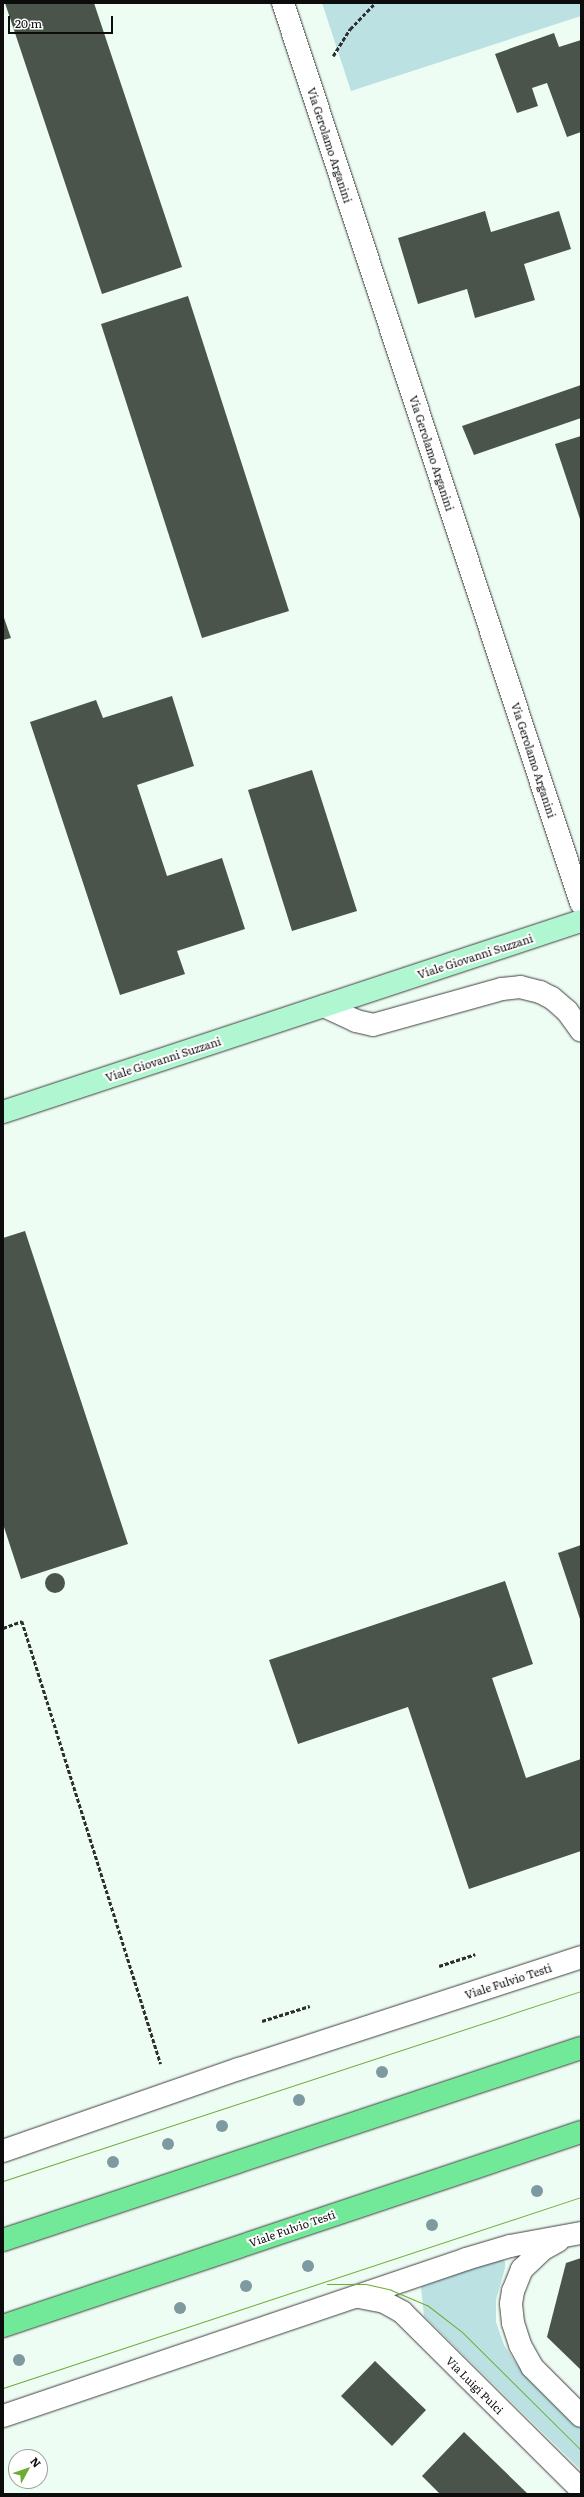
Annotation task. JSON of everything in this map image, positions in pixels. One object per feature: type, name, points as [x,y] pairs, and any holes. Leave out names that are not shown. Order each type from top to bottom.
[{"type":"main road","points":[[3,2240],[581,2048]]},
{"type":"main road","name":"Viale Fulvio Testi","points":[[3,2326],[581,2132]]},
{"type":"street","name":"Via Gerolamo Arganini","points":[[283,3],[581,903]]},
{"type":"street","name":"Viale Giovanni Suzzani","points":[[3,1112],[581,921]]},
{"type":"street","points":[[324,1006],[356,1021],[373,1025],[502,989],[520,987],[540,992],[552,998],[567,1011],[581,1030]]},
{"type":"street","name":"Viale Fulvio Testi","points":[[3,2151],[239,2069],[581,1957]]},
{"type":"street","points":[[3,2416],[359,2297],[481,2254],[524,2243],[573,2235]]},
{"type":"street","points":[[573,2235],[542,2250],[527,2263],[517,2279],[511,2304],[513,2323],[526,2357],[544,2380],[581,2416]]},
{"type":"street","name":"Via Luigi Pulci","points":[[359,2297],[384,2302],[402,2312],[581,2490]]},
{"type":"path","points":[[330,59],[350,29],[375,3]]},
{"type":"path","points":[[3,1628],[22,1621],[162,2065]]},
{"type":"path","points":[[439,1966],[475,1954]]},
{"type":"path","points":[[262,2021],[310,2006]]},
{"type":"shaded area","points":[[322,3],[581,3],[581,16],[351,91]]},
{"type":"shaded area","points":[[501,2257],[505,2262],[505,2268],[496,2300],[496,2322],[504,2345],[517,2365],[581,2429],[581,2470],[424,2316],[421,2287]]},
{"type":"building","points":[[5,3],[94,3],[182,267],[102,294]]},
{"type":"building","points":[[554,33],[559,47],[581,40],[581,132],[567,137],[547,83],[532,88],[538,106],[517,113],[495,54]]},
{"type":"building","points":[[485,211],[491,232],[559,211],[571,249],[524,264],[535,300],[475,318],[467,289],[418,304],[398,238]]},
{"type":"building","points":[[188,296],[289,611],[202,638],[101,324]]},
{"type":"building","points":[[581,385],[581,418],[474,455],[462,426]]},
{"type":"building","points":[[581,436],[581,522],[555,444]]},
{"type":"building","points":[[3,615],[11,638],[3,640]]},
{"type":"building","points":[[172,696],[194,766],[137,785],[167,876],[222,858],[245,929],[177,951],[185,974],[120,995],[30,722],[96,700],[103,718]]},
{"type":"building","points":[[312,770],[357,911],[292,931],[248,790]]},
{"type":"building","points":[[25,1231],[128,1544],[21,1579],[3,1524],[3,1238]]},
{"type":"building","points":[[581,1545],[581,1622],[558,1553]]},
{"type":"building","points":[[55,1573],[62,1576],[65,1583],[62,1590],[55,1593],[48,1590],[45,1583],[48,1576]]},
{"type":"building","points":[[505,1581],[533,1664],[492,1678],[526,1778],[581,1759],[581,1851],[469,1889],[408,1707],[298,1744],[269,1660]]},
{"type":"building","points":[[581,2258],[581,2370],[547,2337],[566,2263]]},
{"type":"building","points":[[375,2361],[426,2410],[392,2446],[341,2396]]},
{"type":"building","points":[[464,2432],[528,2494],[440,2494],[422,2476]]},
{"type":"tram line","points":[[3,2181],[581,1991]]},
{"type":"tram line","points":[[3,2388],[581,2197]]},
{"type":"tram line","points":[[327,2284],[366,2284],[391,2290],[427,2305],[462,2332],[581,2450]]}]
